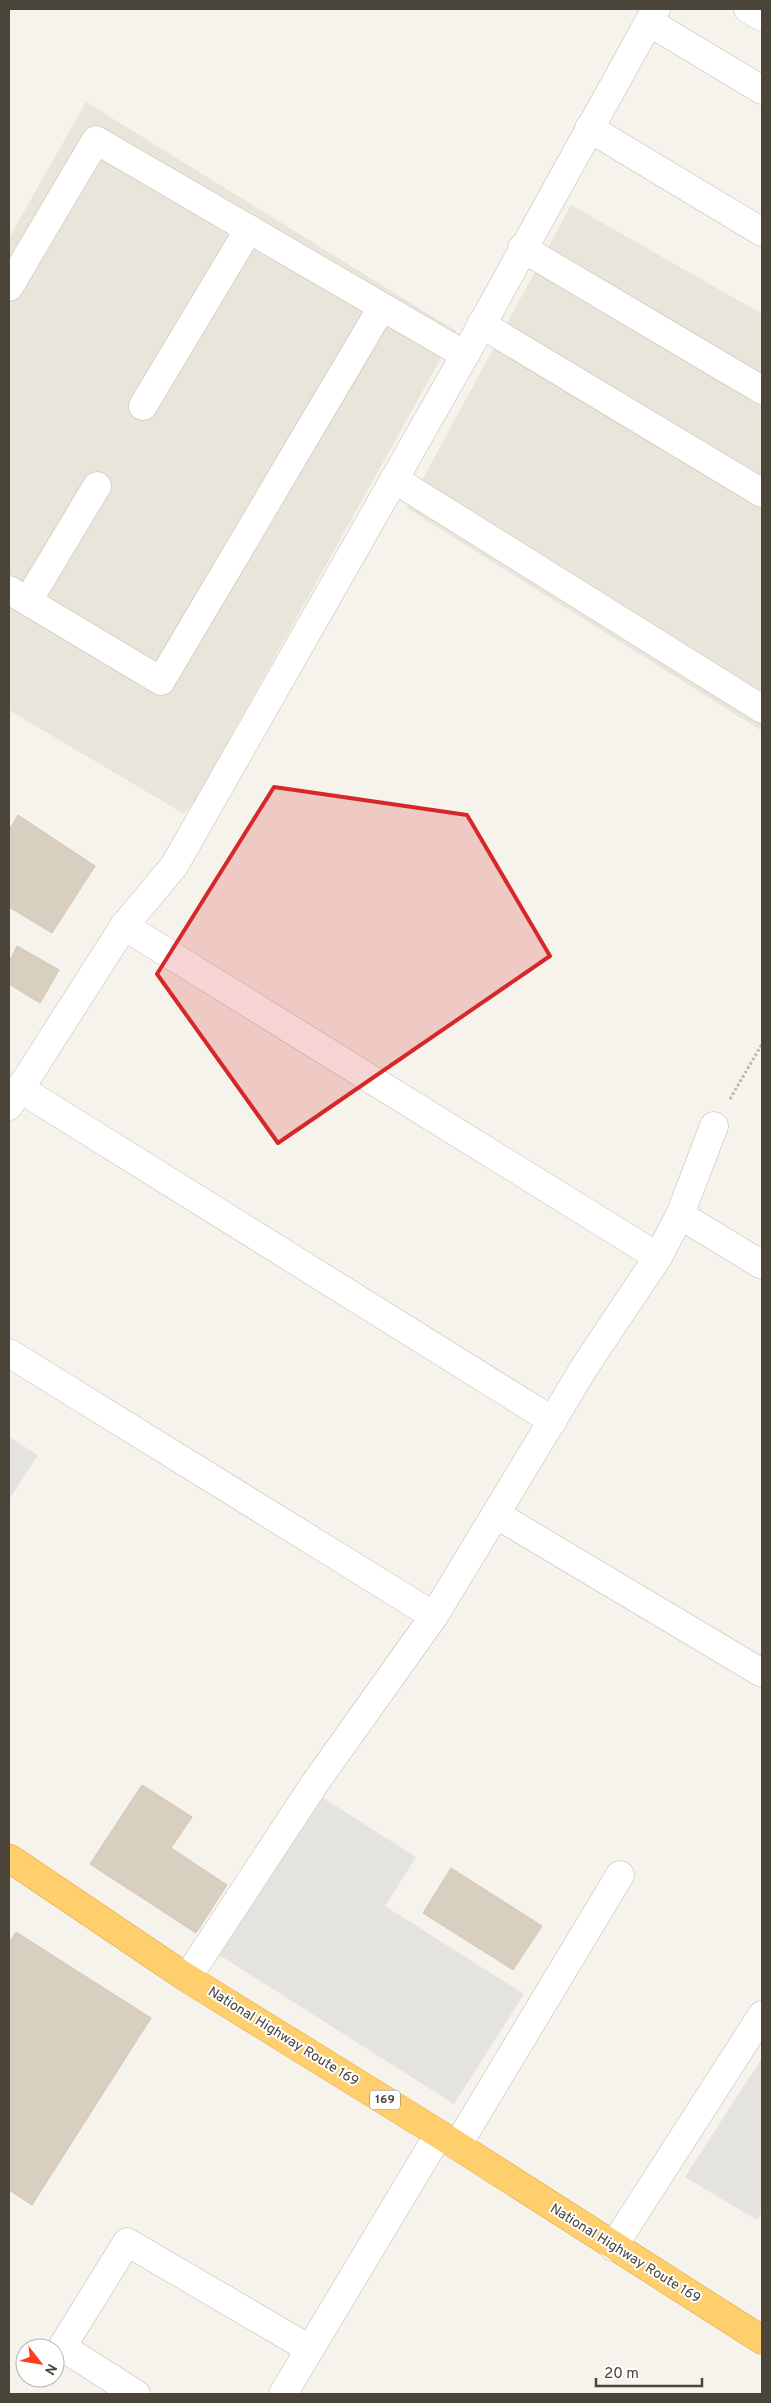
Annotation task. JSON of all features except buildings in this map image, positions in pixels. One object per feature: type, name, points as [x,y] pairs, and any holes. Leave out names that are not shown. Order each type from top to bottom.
[{"type":"highway","name":"National Highway Route 169","points":[[9,1858],[187,1978],[448,2140],[613,2247],[762,2340]]},
{"type":"street","points":[[748,9],[762,17]]},
{"type":"street","points":[[553,1421],[14,1097],[124,926],[174,866],[465,355],[522,248],[653,15],[762,90]]},
{"type":"street","points":[[589,128],[762,232]]},
{"type":"street","points":[[9,287],[96,140],[465,355]]},
{"type":"street","points":[[144,406],[248,229]]},
{"type":"street","points":[[522,248],[762,390]]},
{"type":"street","points":[[97,486],[18,595],[160,681],[382,307]]},
{"type":"street","points":[[481,324],[762,493]]},
{"type":"street","points":[[394,479],[762,709]]},
{"type":"street","points":[[124,926],[658,1257]]},
{"type":"street","points":[[187,1978],[320,1775],[434,1616],[588,1363],[658,1257],[680,1215],[714,1126]]},
{"type":"street","points":[[680,1215],[762,1265]]},
{"type":"street","points":[[9,1353],[434,1616]]},
{"type":"street","points":[[497,1515],[762,1673]]},
{"type":"street","points":[[283,2394],[308,2348],[448,2140],[620,1875]]},
{"type":"street","points":[[613,2247],[762,2015]]},
{"type":"street","points":[[136,2394],[62,2347],[127,2242],[308,2348]]},
{"type":"path","points":[[714,1126],[762,1044]]},
{"type":"highlighted area","points":[[274,787],[467,815],[550,956],[278,1143],[157,974]]},
{"type":"shaded area","points":[[86,102],[456,331],[196,799],[184,814],[9,710],[9,238]]},
{"type":"shaded area","points":[[571,205],[762,314],[762,731],[407,508]]},
{"type":"shaded area","points":[[9,1437],[38,1455],[9,1500]]},
{"type":"shaded area","points":[[317,1794],[416,1857],[385,1906],[524,1994],[454,2104],[216,1953]]},
{"type":"shaded area","points":[[762,2058],[762,2212],[757,2220],[685,2177]]}]
